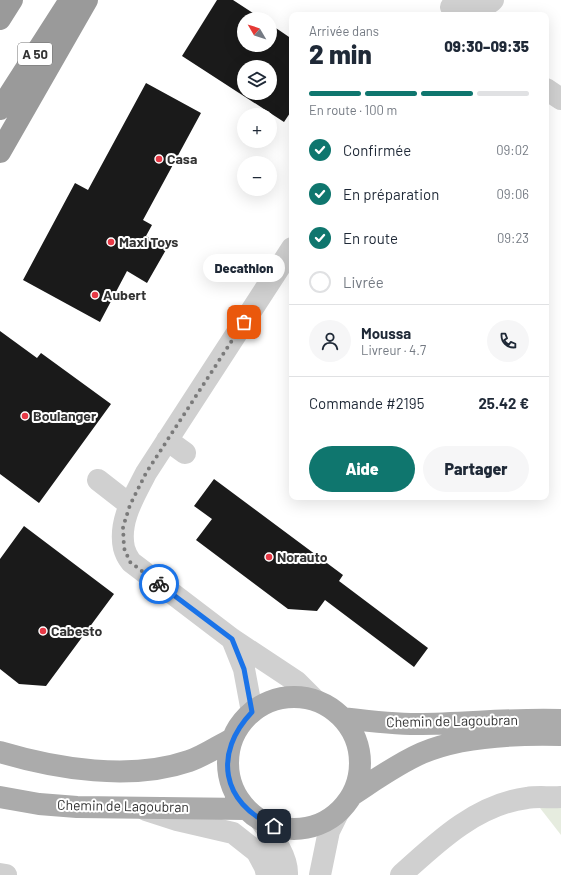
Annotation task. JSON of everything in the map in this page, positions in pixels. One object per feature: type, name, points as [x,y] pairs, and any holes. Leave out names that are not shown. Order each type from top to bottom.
[{"type":"highway","points":[[0,19],[12,0]]},
{"type":"highway","name":"A 50","points":[[0,109],[70,0]]},
{"type":"highway","points":[[0,152],[87,0]]},
{"type":"main road","points":[[292,696],[314,699],[330,707],[343,718],[353,732],[358,747],[360,764],[359,775],[352,796],[338,813],[314,826],[300,829],[287,829],[274,826],[254,815],[237,797],[230,784],[228,761],[232,738],[240,724],[252,712],[271,701],[292,696]]},
{"type":"main road","name":"Chemin de Lagoubran","points":[[343,718],[392,724],[538,719],[561,720]]},
{"type":"main road","name":"Chemin de Lagoubran","points":[[352,796],[423,752],[453,744],[528,735],[561,735]]},
{"type":"main road","points":[[0,752],[24,759],[61,766],[104,771],[146,770],[169,767],[191,761],[232,738]]},
{"type":"main road","name":"Chemin de Lagoubran","points":[[0,797],[38,804],[143,809],[203,808],[254,815]]},
{"type":"street","points":[[451,7],[491,2],[493,0]]},
{"type":"street","points":[[549,91],[561,99]]},
{"type":"street","points":[[289,253],[146,473],[130,505],[123,527],[124,548],[130,562],[169,584],[232,639],[297,682],[314,699]]},
{"type":"street","points":[[167,440],[185,453]]},
{"type":"street","points":[[98,480],[130,505]]},
{"type":"street","points":[[232,639],[244,669],[252,712]]},
{"type":"street","points":[[401,875],[454,829],[491,808],[527,798],[561,797]]},
{"type":"street","points":[[143,809],[177,820],[233,833],[257,852],[265,867],[267,875]]},
{"type":"street","points":[[320,875],[329,831],[338,813]]},
{"type":"street","points":[[254,815],[278,846],[287,867],[287,875]]},
{"type":"street","points":[[0,874],[6,875]]},
{"type":"shaded area","points":[[561,807],[561,835],[540,808]]},
{"type":"building","points":[[217,0],[233,0],[251,12],[237,12],[237,52],[277,52],[277,29],[289,37],[289,114],[284,122],[277,117],[277,108],[262,108],[250,100],[277,100],[277,60],[237,60],[237,92],[182,56]]},
{"type":"building","points":[[146,83],[201,113],[143,220],[152,225],[146,236],[167,248],[147,283],[127,271],[100,322],[23,280],[75,183],[88,190]]},
{"type":"building","points":[[0,331],[37,358],[41,353],[111,404],[39,503],[0,474]]},
{"type":"building","name":"Norauto","points":[[214,479],[343,575],[339,581],[428,648],[414,667],[325,600],[317,611],[288,609],[196,540],[212,519],[194,506]]},
{"type":"building","name":"Cabesto","points":[[24,526],[114,594],[46,686],[19,684],[0,669],[0,559]]},
{"type":"way so far","points":[[159,584],[130,562],[124,548],[123,527],[130,505],[146,473],[213,372],[244,322]]},
{"type":"place","name":"Casa","points":[[159,159]]},
{"type":"place","name":"Maxi Toys","points":[[111,242]]},
{"type":"place","name":"Aubert","points":[[95,295]]},
{"type":"place","name":"Decathlon","points":[[244,322]]},
{"type":"place","name":"Boulanger","points":[[25,416]]},
{"type":"place","name":"Norauto","points":[[269,557]]},
{"type":"place","name":"Cabesto","points":[[43,631]]},
{"type":"route","points":[[159,584],[232,639],[244,669],[252,712],[240,724],[232,738],[228,753],[230,784],[246,809],[261,821],[274,826]]}]
